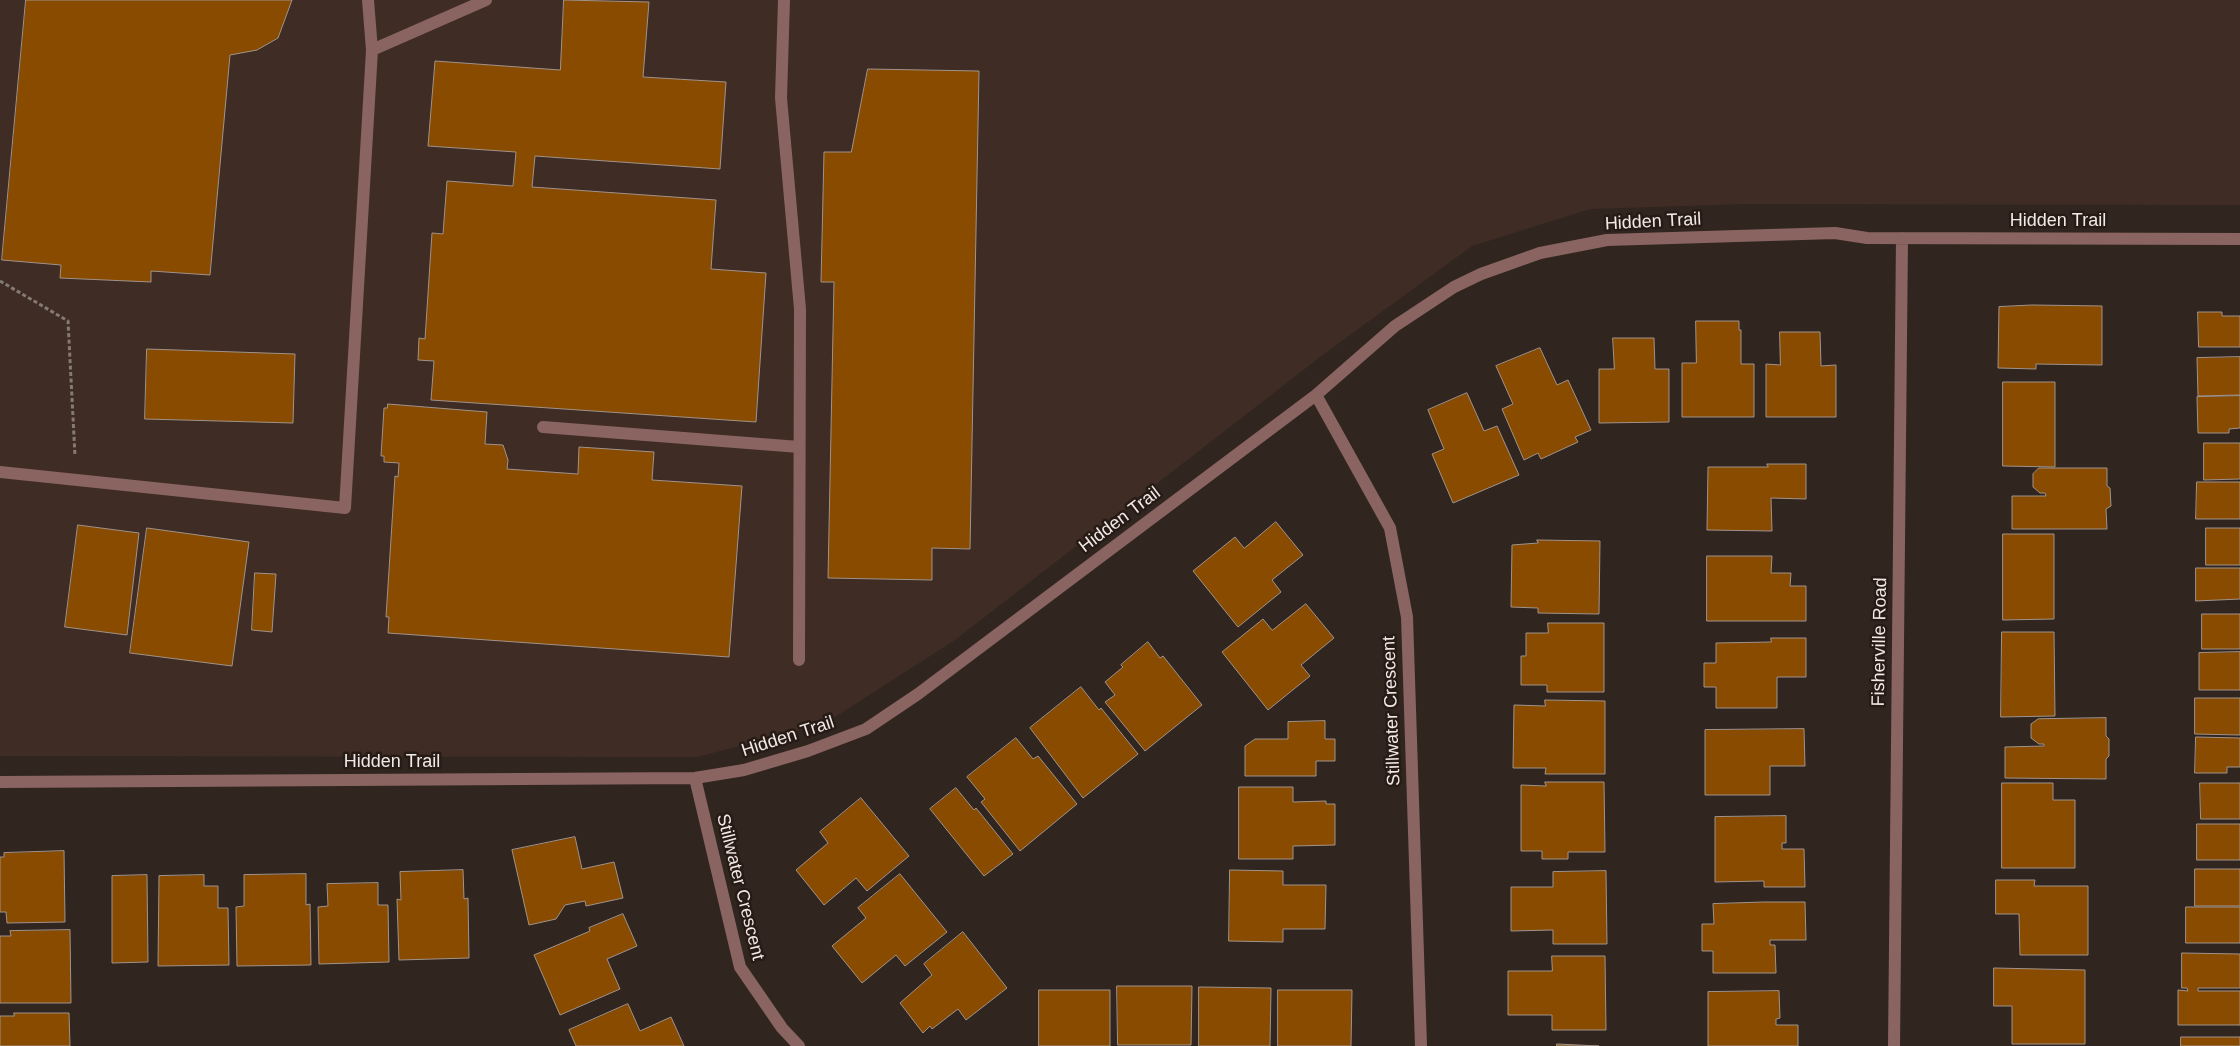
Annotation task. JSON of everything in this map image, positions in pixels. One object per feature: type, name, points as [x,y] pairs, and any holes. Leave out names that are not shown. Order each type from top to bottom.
[{"type":"street","points":[[0,472],[345,508],[372,50],[368,0]]},
{"type":"street","points":[[372,50],[486,0]]},
{"type":"street","points":[[784,0],[781,98],[800,309],[799,660]]},
{"type":"street","name":"Hidden Trail","points":[[0,782],[696,778],[744,770],[808,751],[866,730],[918,694],[1316,396],[1395,326],[1454,287],[1481,274],[1540,252],[1607,240],[1835,233],[1867,238],[2240,239]]},
{"type":"street","name":"Fisherville Road","points":[[1894,1046],[1902,238]]},
{"type":"street","name":"Stillwater Crescent","points":[[1316,396],[1390,528],[1407,617],[1421,1046]]},
{"type":"street","points":[[543,428],[799,447]]},
{"type":"street","name":"Stillwater Crescent","points":[[696,778],[740,967],[782,1028],[799,1046]]},
{"type":"path","points":[[0,281],[68,321],[76,479]]},
{"type":"shaded area","points":[[0,0],[2240,0],[2240,205],[1745,204],[1590,209],[1472,246],[1324,354],[955,640],[824,724],[697,757],[0,756]]},
{"type":"building","points":[[26,0],[292,0],[278,38],[257,50],[230,55],[210,275],[151,271],[151,282],[60,278],[61,265],[2,260]]},
{"type":"building","points":[[564,0],[649,2],[643,77],[726,82],[720,169],[535,156],[532,187],[716,200],[711,269],[766,273],[756,422],[431,400],[434,361],[418,360],[419,338],[425,339],[432,233],[443,234],[447,181],[513,186],[516,152],[428,146],[435,61],[560,70]]},
{"type":"building","points":[[868,69],[979,71],[970,549],[932,548],[932,580],[828,578],[834,282],[821,282],[824,152],[851,152]]},
{"type":"building","points":[[2032,305],[2102,306],[2102,365],[2036,364],[2036,369],[1998,368],[1999,307]]},
{"type":"building","points":[[2198,312],[2222,312],[2222,316],[2240,316],[2240,347],[2199,347]]},
{"type":"building","points":[[1696,321],[1739,321],[1739,330],[1741,330],[1741,364],[1754,364],[1754,417],[1682,417],[1682,363],[1696,363]]},
{"type":"building","points":[[1780,332],[1820,332],[1821,366],[1836,365],[1836,417],[1766,417],[1766,364],[1780,365]]},
{"type":"building","points":[[1613,338],[1654,338],[1655,369],[1669,369],[1669,422],[1599,423],[1599,369],[1614,369]]},
{"type":"building","points":[[1540,348],[1557,385],[1568,380],[1591,430],[1575,437],[1578,442],[1541,459],[1538,453],[1524,460],[1502,409],[1513,404],[1496,366]]},
{"type":"building","points":[[147,349],[295,354],[293,423],[145,419]]},
{"type":"building","points":[[2240,357],[2240,395],[2198,396],[2197,358]]},
{"type":"building","points":[[2003,382],[2055,382],[2055,467],[2003,466]]},
{"type":"building","points":[[1467,393],[1484,431],[1497,426],[1519,475],[1453,503],[1432,454],[1444,449],[1428,410]]},
{"type":"building","points":[[2240,396],[2240,428],[2229,429],[2229,433],[2198,433],[2197,397]]},
{"type":"building","points":[[388,404],[487,412],[485,444],[503,445],[508,460],[507,469],[578,474],[579,447],[654,452],[652,480],[742,486],[729,657],[388,633],[389,617],[386,617],[395,476],[398,477],[399,463],[384,462],[384,456],[381,456],[384,408],[387,408]]},
{"type":"building","points":[[2204,443],[2240,443],[2240,479],[2204,480]]},
{"type":"building","points":[[1767,464],[1806,464],[1806,499],[1771,498],[1772,531],[1707,530],[1708,467],[1768,467]]},
{"type":"building","points":[[2039,468],[2107,468],[2107,486],[2110,488],[2111,506],[2106,509],[2107,529],[2012,529],[2012,496],[2046,496],[2045,493],[2040,493],[2033,487],[2033,474]]},
{"type":"building","points":[[2197,482],[2240,482],[2240,519],[2196,519]]},
{"type":"building","points":[[1276,522],[1303,555],[1272,580],[1281,592],[1238,627],[1193,571],[1235,537],[1244,548]]},
{"type":"building","points":[[78,525],[139,533],[127,635],[65,627]]},
{"type":"building","points":[[147,528],[249,542],[232,666],[130,653]]},
{"type":"building","points":[[2206,528],[2240,528],[2240,565],[2206,565]]},
{"type":"building","points":[[2003,534],[2054,534],[2054,619],[2003,620]]},
{"type":"building","points":[[1537,540],[1600,541],[1599,614],[1538,613],[1538,608],[1511,607],[1512,545],[1538,543]]},
{"type":"building","points":[[1707,556],[1772,556],[1771,573],[1791,573],[1790,586],[1806,586],[1806,621],[1707,621]]},
{"type":"building","points":[[2196,568],[2240,568],[2240,599],[2196,601]]},
{"type":"building","points":[[255,573],[276,574],[272,632],[252,630]]},
{"type":"building","points":[[1306,604],[1334,638],[1301,665],[1310,676],[1268,710],[1222,652],[1263,619],[1272,630]]},
{"type":"building","points":[[2202,614],[2240,614],[2240,649],[2202,649]]},
{"type":"building","points":[[1548,623],[1604,623],[1604,692],[1547,692],[1547,685],[1521,685],[1521,656],[1526,656],[1526,633],[1548,633]]},
{"type":"building","points":[[2002,632],[2054,632],[2055,716],[2001,717]]},
{"type":"building","points":[[1771,638],[1806,638],[1806,677],[1777,677],[1777,708],[1716,708],[1716,687],[1704,687],[1704,663],[1716,663],[1716,643],[1771,642]]},
{"type":"building","points":[[1148,642],[1160,658],[1163,656],[1202,705],[1145,751],[1105,702],[1115,695],[1105,682],[1123,667],[1121,665]]},
{"type":"building","points":[[2240,652],[2240,690],[2199,690],[2199,653]]},
{"type":"building","points":[[1081,687],[1099,710],[1101,708],[1138,754],[1083,798],[1030,728]]},
{"type":"building","points":[[2195,698],[2240,698],[2240,735],[2195,734]]},
{"type":"building","points":[[1545,700],[1605,701],[1605,774],[1545,774],[1546,768],[1513,768],[1514,705],[1545,706]]},
{"type":"building","points":[[2106,718],[2109,756],[2106,759],[2106,779],[2005,778],[2005,747],[2044,746],[2044,744],[2039,744],[2031,738],[2031,724],[2038,719]]},
{"type":"building","points":[[1325,721],[1325,739],[1335,739],[1335,761],[1316,761],[1316,776],[1245,776],[1245,746],[1255,739],[1288,739],[1288,722]]},
{"type":"building","points":[[1804,729],[1805,766],[1770,766],[1770,795],[1705,795],[1705,730]]},
{"type":"building","points":[[2196,737],[2240,738],[2240,767],[2227,767],[2227,773],[2195,773]]},
{"type":"building","points":[[1016,738],[1033,759],[1038,756],[1077,804],[1020,851],[981,802],[985,799],[967,777]]},
{"type":"building","points":[[1545,782],[1604,782],[1605,852],[1568,852],[1568,859],[1542,859],[1542,851],[1521,851],[1521,785],[1546,786]]},
{"type":"building","points":[[2002,783],[2053,783],[2053,800],[2075,800],[2075,868],[2002,868]]},
{"type":"building","points":[[2200,783],[2240,783],[2240,819],[2201,819]]},
{"type":"building","points":[[1239,787],[1293,787],[1293,802],[1326,801],[1326,804],[1335,804],[1335,845],[1293,846],[1293,859],[1239,859]]},
{"type":"building","points":[[956,788],[974,810],[976,808],[1013,854],[984,876],[930,809]]},
{"type":"building","points":[[861,798],[909,856],[867,891],[856,878],[824,905],[796,870],[828,843],[820,832]]},
{"type":"building","points":[[1786,816],[1786,843],[1782,843],[1782,849],[1804,849],[1805,887],[1764,887],[1764,881],[1715,882],[1715,817]]},
{"type":"building","points":[[2197,824],[2240,824],[2240,860],[2197,860]]},
{"type":"building","points":[[575,837],[582,869],[614,862],[623,898],[586,906],[585,901],[565,905],[556,919],[529,925],[512,850]]},
{"type":"building","points":[[64,851],[65,922],[7,923],[6,912],[0,912],[0,857],[4,857],[4,853]]},
{"type":"building","points":[[2195,869],[2240,869],[2240,906],[2195,906]]},
{"type":"building","points":[[463,870],[464,899],[468,898],[469,958],[399,960],[397,899],[401,900],[400,872]]},
{"type":"building","points":[[1230,870],[1283,871],[1283,885],[1326,885],[1325,929],[1283,929],[1283,942],[1229,941]]},
{"type":"building","points":[[1606,871],[1607,944],[1553,944],[1553,930],[1511,931],[1511,887],[1553,887],[1553,872]]},
{"type":"building","points":[[306,874],[306,905],[310,904],[311,965],[237,966],[236,907],[244,906],[244,875]]},
{"type":"building","points":[[900,874],[947,932],[905,966],[896,955],[862,983],[832,946],[866,918],[858,908]]},
{"type":"building","points":[[147,875],[148,962],[112,963],[112,876]]},
{"type":"building","points":[[204,875],[204,886],[218,886],[218,908],[228,908],[229,965],[158,966],[159,876]]},
{"type":"building","points":[[1996,880],[2035,880],[2034,886],[2088,886],[2088,955],[2020,955],[2019,914],[1996,914]]},
{"type":"building","points":[[378,883],[378,905],[388,905],[389,962],[319,964],[318,907],[328,906],[327,884]]},
{"type":"building","points":[[1805,902],[1806,940],[1770,940],[1770,945],[1775,945],[1776,973],[1713,973],[1713,951],[1702,951],[1702,924],[1714,924],[1713,904]]},
{"type":"building","points":[[2186,907],[2240,907],[2240,943],[2186,943]]},
{"type":"building","points":[[623,914],[637,946],[607,959],[620,989],[560,1015],[534,955],[590,931],[589,928]]},
{"type":"building","points":[[70,930],[71,1003],[0,1003],[0,936],[11,936],[10,931]]},
{"type":"building","points":[[963,932],[1007,988],[966,1020],[958,1009],[932,1029],[930,1026],[923,1033],[900,1003],[932,975],[924,964]]},
{"type":"building","points":[[2182,953],[2240,954],[2240,988],[2198,988],[2198,991],[2240,991],[2240,1025],[2178,1025],[2178,990],[2188,991],[2187,988],[2182,988]]},
{"type":"building","points":[[1552,956],[1605,956],[1606,1030],[1552,1030],[1552,1015],[1508,1015],[1508,971],[1552,971]]},
{"type":"building","points":[[1994,968],[2085,970],[2085,1044],[2012,1044],[2012,1006],[1994,1006]]},
{"type":"building","points":[[1117,986],[1192,986],[1191,1045],[1118,1045]]},
{"type":"building","points":[[1199,987],[1271,988],[1270,1046],[1199,1046]]},
{"type":"building","points":[[1039,990],[1110,990],[1110,1046],[1039,1046]]},
{"type":"building","points":[[1278,990],[1352,990],[1351,1046],[1278,1046]]},
{"type":"building","points":[[1779,991],[1780,1018],[1776,1019],[1776,1025],[1798,1025],[1798,1046],[1708,1046],[1708,992]]},
{"type":"building","points":[[628,1004],[640,1031],[671,1017],[684,1046],[576,1046],[569,1030]]},
{"type":"building","points":[[14,1013],[69,1013],[70,1046],[0,1046],[0,1016],[14,1016]]},
{"type":"building","points":[[2181,1037],[2240,1037],[2240,1046],[2181,1046]]},
{"type":"building","points":[[1557,1044],[1599,1046],[1557,1046]]}]
